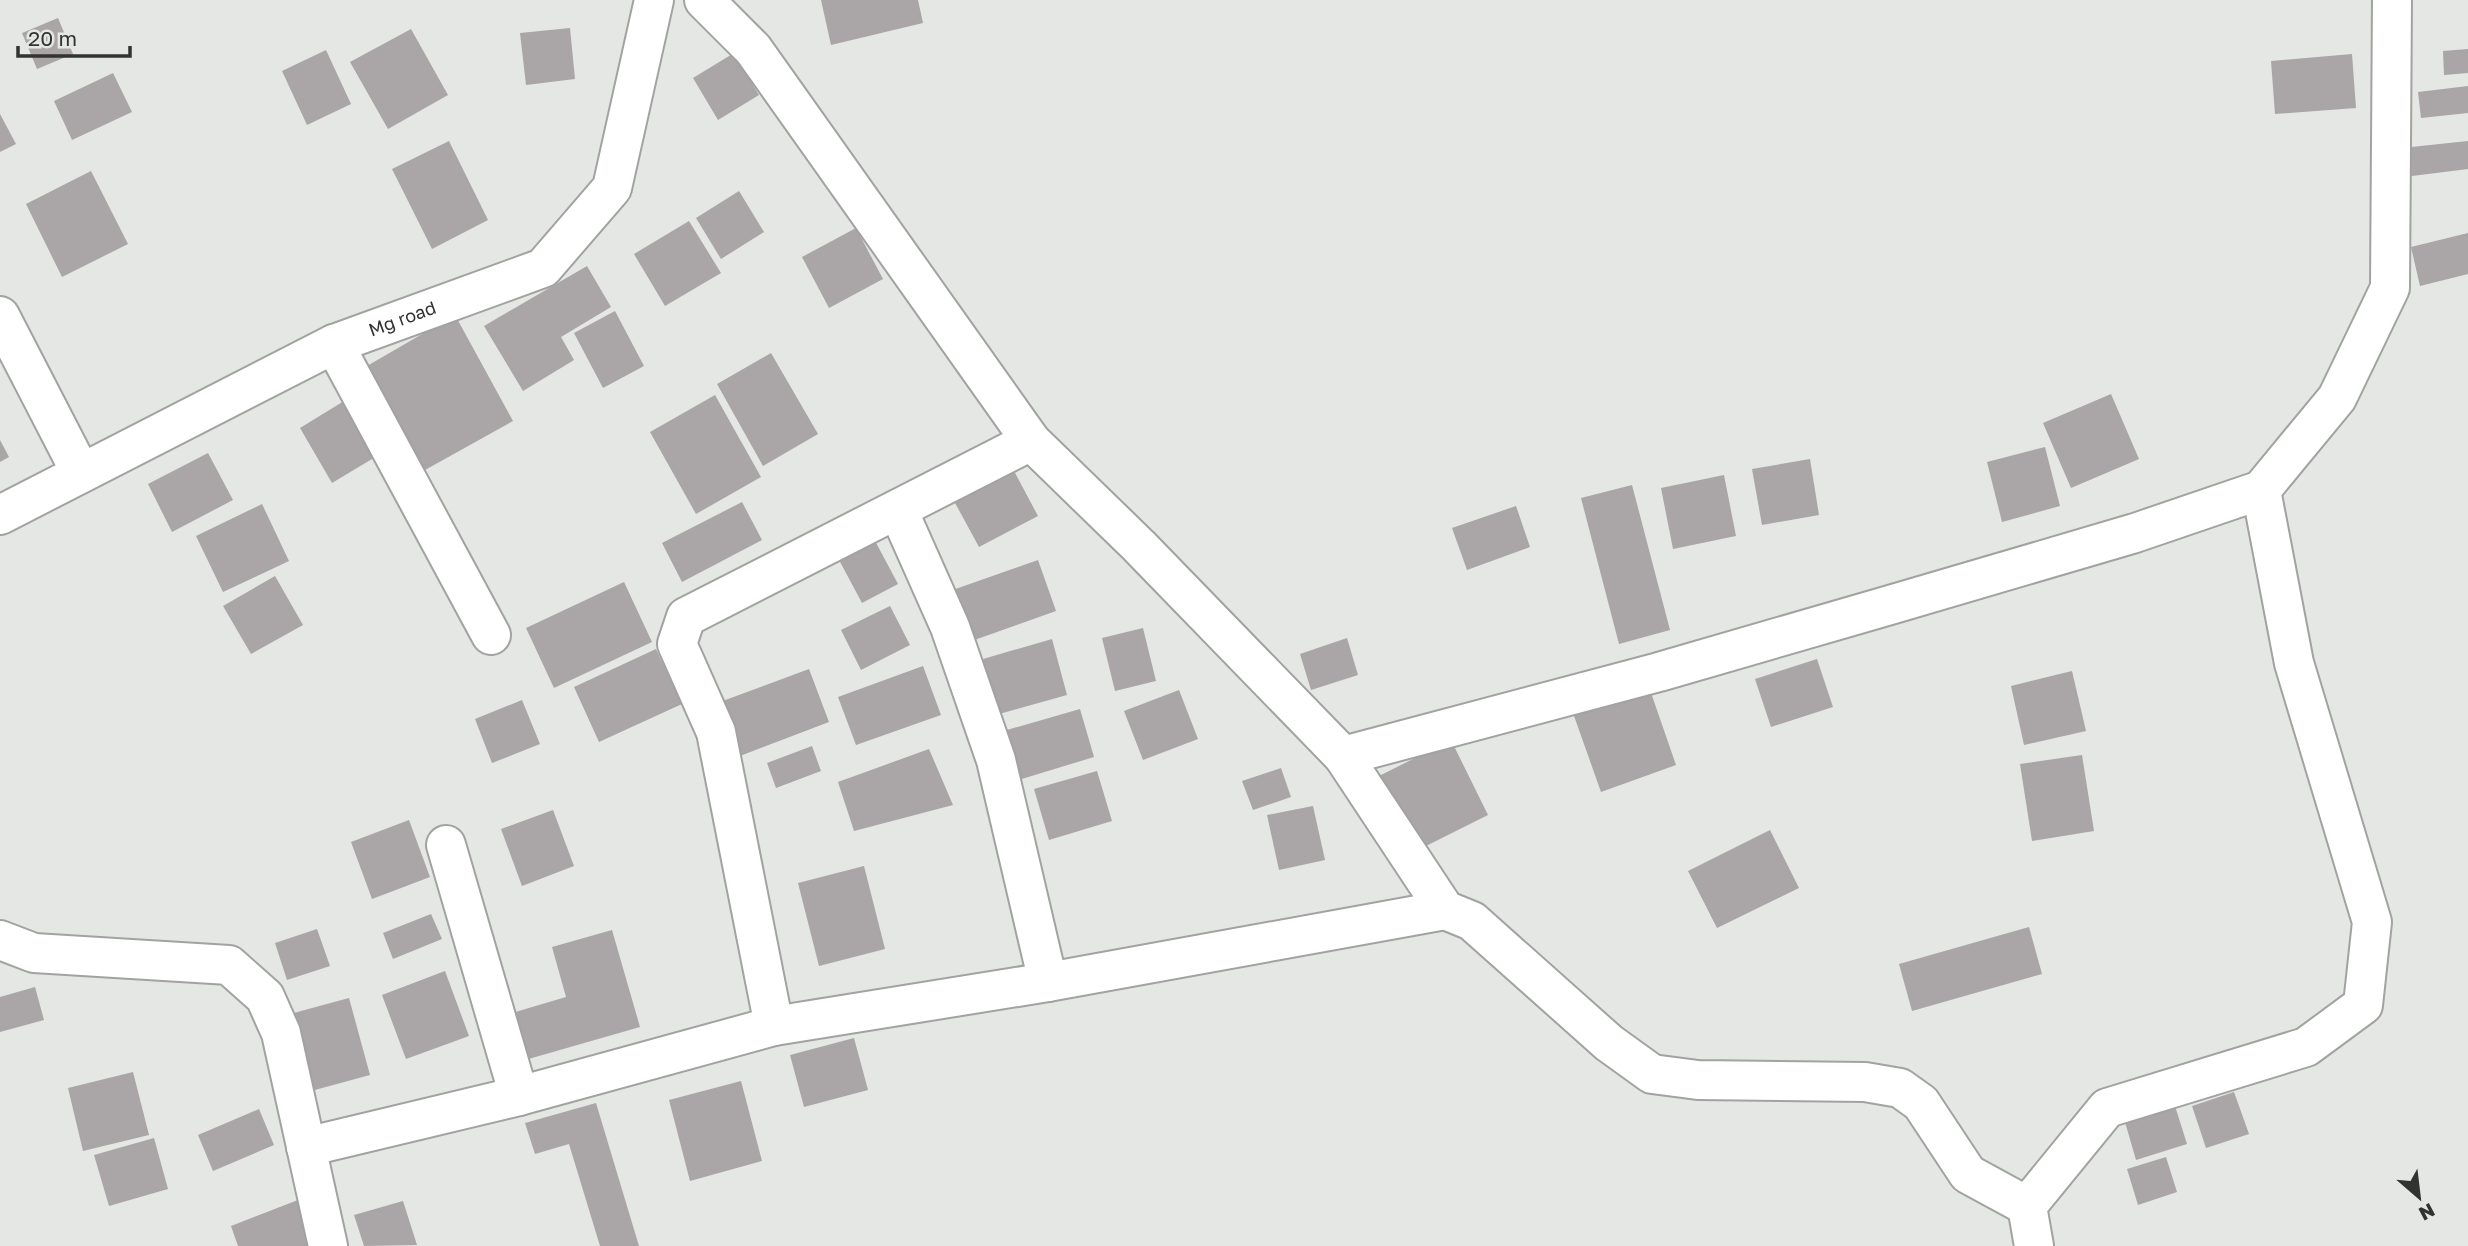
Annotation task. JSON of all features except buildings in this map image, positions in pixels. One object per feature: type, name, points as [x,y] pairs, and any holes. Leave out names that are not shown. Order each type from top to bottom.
[{"type":"street","name":"Mg road","points":[[0,515],[334,344],[542,268],[612,188],[654,0]]},
{"type":"street","points":[[704,0],[753,49],[1031,441],[1139,546],[1343,756],[1445,910]]},
{"type":"street","points":[[1343,756],[1659,672],[1877,609],[2135,533],[2261,490],[2337,398],[2390,288],[2392,0]]},
{"type":"street","points":[[0,316],[81,472]]},
{"type":"street","points":[[334,344],[491,635]]},
{"type":"street","points":[[774,1026],[716,732],[677,644],[686,617],[1031,441]]},
{"type":"street","points":[[2034,1246],[2027,1206],[2107,1108],[2306,1047],[2364,1005],[2372,922],[2294,663],[2261,490]]},
{"type":"street","points":[[898,510],[950,628],[996,760],[1048,982]]},
{"type":"street","points":[[446,845],[519,1096]]},
{"type":"street","points":[[306,1147],[519,1096],[774,1026],[1048,982],[1445,910],[1472,921],[1609,1043],[1652,1074],[1698,1080],[1865,1082],[1900,1088],[1921,1103],[1968,1174],[2027,1206]]},
{"type":"street","points":[[0,940],[34,953],[229,965],[265,997],[281,1033],[328,1246]]}]
